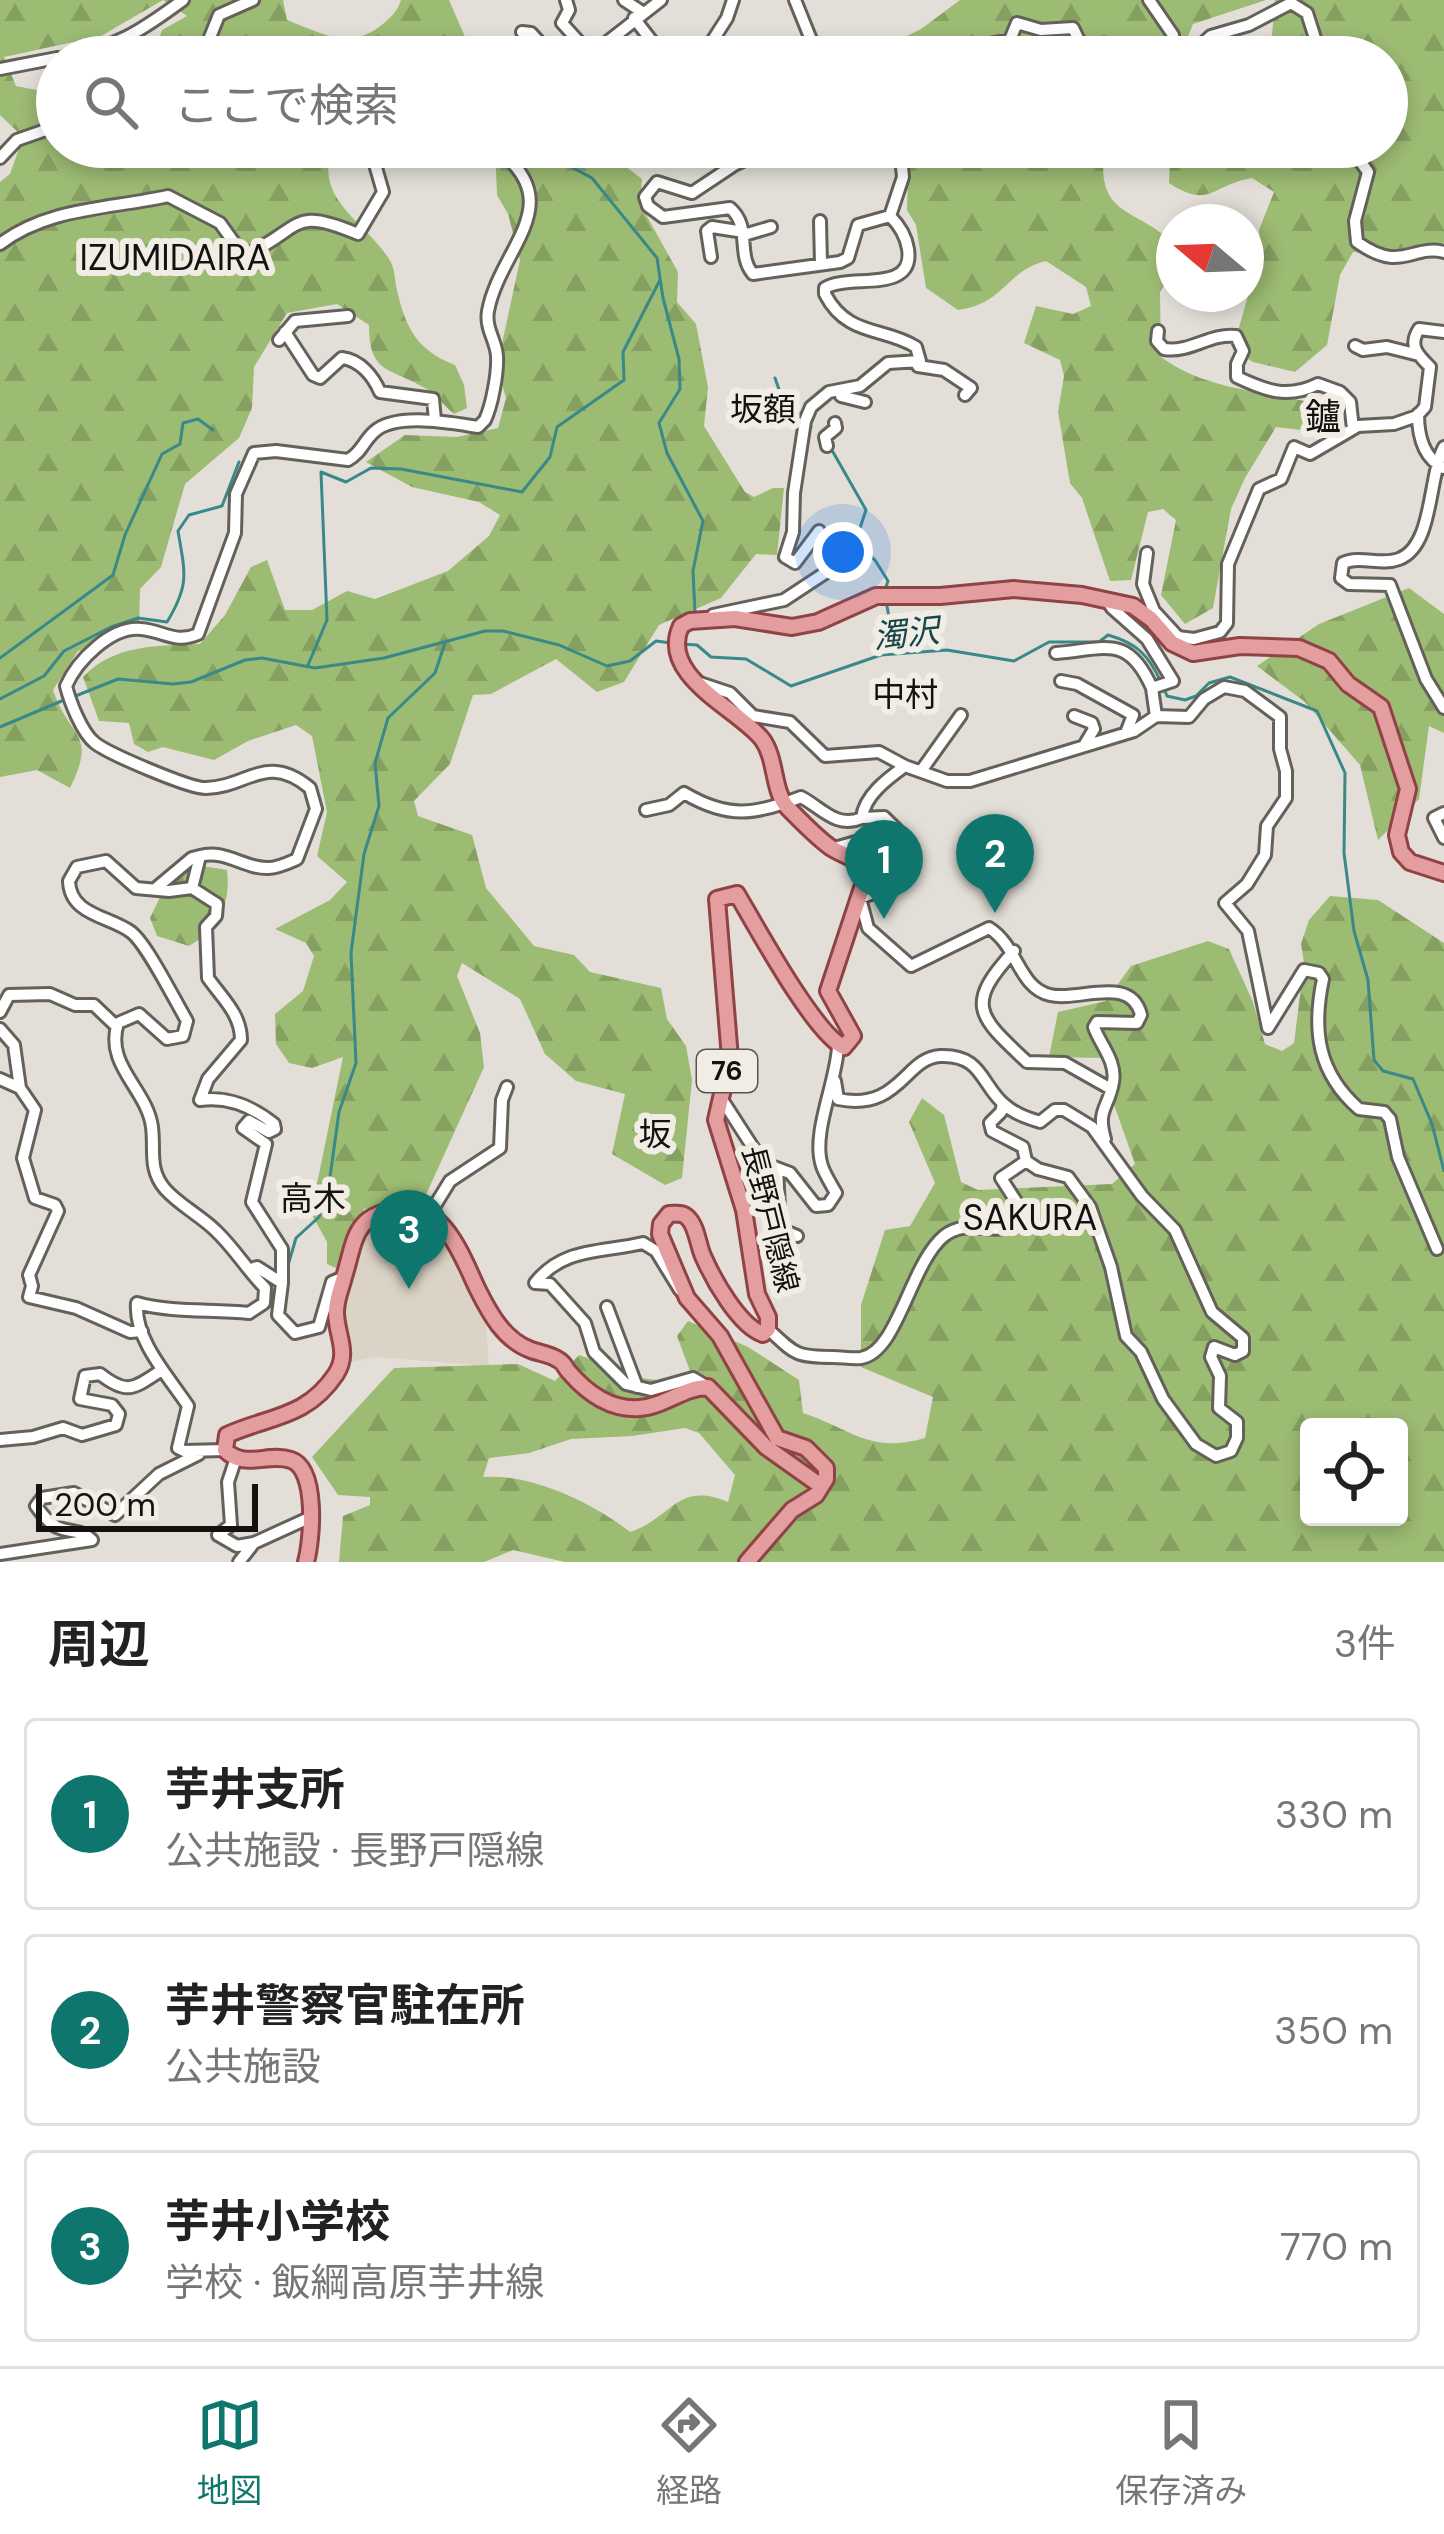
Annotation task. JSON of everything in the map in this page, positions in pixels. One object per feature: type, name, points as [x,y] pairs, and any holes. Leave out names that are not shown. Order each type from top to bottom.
[{"type":"main road","points":[[838,1046],[844,1047],[853,1036],[828,992],[866,869],[832,849],[784,804],[766,745],[758,734],[709,695],[677,657],[676,640],[690,621],[735,619],[792,627],[818,622],[876,596],[1014,589],[1133,606],[1151,614],[1172,643],[1193,653],[1281,645],[1316,654],[1381,707],[1408,789],[1397,835],[1401,852],[1410,862],[1444,873]]},
{"type":"main road","name":"長野戸隠線","points":[[821,1486],[826,1468],[820,1457],[777,1438],[720,1336],[683,1291],[660,1234],[666,1217],[674,1213],[690,1220],[701,1254],[749,1327],[763,1334],[768,1328],[757,1294],[744,1210],[716,1120],[730,1058],[717,899],[737,893],[792,988],[838,1046]]},
{"type":"main road","points":[[306,1562],[310,1489],[295,1462],[223,1452],[227,1435],[297,1409],[336,1373],[344,1348],[335,1316],[352,1242],[362,1224],[374,1215],[410,1208],[429,1215],[460,1251],[485,1306],[503,1331],[517,1343],[556,1358],[593,1395],[612,1405],[642,1408],[708,1387],[766,1447],[821,1486],[816,1496],[792,1510],[746,1562]]},
{"type":"street","points":[[134,36],[183,0]]},
{"type":"street","points":[[209,36],[214,21],[253,0]]},
{"type":"street","points":[[566,0],[569,10],[562,23],[573,36]]},
{"type":"street","points":[[624,0],[651,36]]},
{"type":"street","points":[[621,36],[638,15],[661,0]]},
{"type":"street","points":[[715,36],[734,0]]},
{"type":"street","points":[[795,0],[810,36]]},
{"type":"street","points":[[1149,0],[1173,36]]},
{"type":"street","points":[[1211,36],[1250,25],[1291,3],[1307,13],[1314,36]]},
{"type":"street","points":[[1012,36],[1017,23],[1041,30],[1073,28],[1077,36]]},
{"type":"street","points":[[522,32],[534,36]]},
{"type":"street","points":[[0,69],[36,63]]},
{"type":"street","points":[[0,158],[16,140],[36,133]]},
{"type":"street","points":[[0,244],[28,223],[105,204],[168,196],[220,224],[240,251],[250,253],[292,223],[308,219],[358,235],[383,192],[376,168]]},
{"type":"street","points":[[155,889],[192,858],[209,854],[234,857],[263,869],[298,859],[316,808],[310,788],[285,774],[258,771],[226,785],[196,788],[107,750],[88,735],[66,686],[93,648],[133,630],[181,640],[202,628],[235,533],[236,494],[254,453],[276,451],[348,460],[384,427],[435,420],[478,427],[489,415],[497,353],[487,325],[488,312],[495,285],[532,207],[524,178],[515,168]]},
{"type":"street","points":[[730,168],[696,191],[683,192],[657,182],[645,197],[648,206],[664,217],[730,208],[742,221],[746,268],[752,274],[848,258],[858,225],[890,216]]},
{"type":"street","points":[[890,216],[902,168]]},
{"type":"street","points":[[1365,168],[1355,221],[1357,242],[1367,250],[1401,260],[1433,250],[1444,252]]},
{"type":"street","points":[[890,216],[905,237],[909,264],[904,272],[894,278],[837,281],[825,288],[826,300],[857,328],[916,347],[918,366],[944,370],[971,388],[965,395]]},
{"type":"street","points":[[820,221],[821,264]]},
{"type":"street","points":[[711,256],[707,231],[712,227],[744,234],[770,227]]},
{"type":"street","points":[[348,316],[304,318],[282,336],[313,375],[320,378],[342,358],[352,359],[371,375],[380,392],[433,399],[435,420]]},
{"type":"street","points":[[1147,554],[1143,584],[1151,614],[1178,637],[1194,639],[1220,632],[1227,623],[1228,564],[1259,489],[1281,479],[1294,446],[1310,454],[1366,423],[1394,424],[1418,414],[1425,407],[1430,367],[1413,346],[1419,329],[1444,332]]},
{"type":"street","points":[[1158,332],[1157,341],[1164,349],[1180,352],[1214,337],[1236,336],[1244,351],[1237,377],[1279,394],[1301,393],[1318,384],[1340,392],[1352,408],[1353,429]]},
{"type":"street","points":[[1355,346],[1419,355]]},
{"type":"street","points":[[702,619],[784,600],[825,573],[830,555],[818,531],[795,562],[785,557],[793,532],[805,422],[812,407],[833,392],[860,386],[888,363],[920,361]]},
{"type":"street","points":[[833,392],[865,402]]},
{"type":"street","points":[[1418,414],[1418,434],[1439,466]]},
{"type":"street","points":[[827,446],[825,436],[836,428],[835,423]]},
{"type":"street","points":[[1444,447],[1426,521],[1408,554],[1389,561],[1351,559],[1342,563],[1340,571],[1349,584],[1390,586],[1426,680],[1444,708]]},
{"type":"street","points":[[1106,599],[1156,652],[1173,681],[1159,686]]},
{"type":"street","points":[[1056,653],[1115,647],[1130,653],[1159,686],[1156,716]]},
{"type":"street","points":[[1061,681],[1077,684],[1133,715],[1126,733]]},
{"type":"street","points":[[700,683],[730,693],[753,716],[790,722],[825,756],[879,752],[947,781],[970,781],[1126,733],[1156,716],[1189,717],[1204,699],[1224,687],[1245,692],[1280,717],[1286,798],[1267,826],[1265,855],[1247,884],[1225,903],[1248,931],[1268,1028],[1304,970],[1319,973],[1323,980],[1316,1028],[1327,1070],[1359,1109],[1384,1112],[1390,1119],[1398,1157],[1437,1250]]},
{"type":"street","points":[[921,771],[961,716]]},
{"type":"street","points":[[1074,716],[1092,723],[1094,729],[1085,744]]},
{"type":"street","points":[[862,818],[865,805],[905,766]]},
{"type":"street","points":[[646,811],[670,805],[684,793],[714,811],[784,804],[801,796],[826,817],[849,822],[884,817],[910,844],[908,877],[891,876],[860,898],[868,928],[911,966],[989,928],[1002,935],[1014,951],[1028,983],[1046,994],[1109,993],[1137,1002],[1141,1015],[1137,1023],[1097,1022],[1094,1027],[1113,1068],[1100,1118],[1106,1142]]},
{"type":"street","points":[[1444,813],[1434,818],[1444,838]]},
{"type":"street","points":[[832,849],[877,836],[891,824]]},
{"type":"street","points":[[191,888],[200,856]]},
{"type":"street","points":[[223,1452],[178,1448],[188,1406],[142,1331],[137,1303],[160,1310],[256,1311],[264,1304],[265,1288],[220,1234],[168,1192],[155,1173],[152,1124],[146,1105],[129,1084],[113,1036],[125,1017],[139,1014],[167,1040],[183,1036],[187,1021],[133,933],[81,907],[69,891],[70,873],[86,863],[106,861],[136,888],[191,888],[217,904],[216,916],[206,928],[208,978],[226,999],[241,1029],[238,1047],[208,1079],[200,1100],[221,1098],[260,1113],[274,1124],[269,1132],[249,1121],[243,1128],[266,1144],[252,1202],[282,1250],[278,1316],[295,1333],[319,1327],[332,1282],[344,1277]]},
{"type":"street","points":[[1014,951],[982,993],[988,1025],[1027,1062],[1065,1063],[1111,1089]]},
{"type":"street","points":[[0,1012],[9,995],[50,994],[75,1006],[94,1005],[117,1028]]},
{"type":"street","points":[[0,1029],[14,1046],[20,1088],[35,1110],[23,1158],[27,1178],[34,1198],[55,1205],[58,1211],[29,1275],[28,1297],[76,1309],[130,1332],[142,1331]]},
{"type":"street","points":[[721,1099],[763,1163],[790,1173],[816,1206],[834,1199],[836,1193],[820,1154],[838,1046]]},
{"type":"street","points":[[835,1081],[838,1099],[872,1100],[890,1092],[926,1061],[941,1056],[978,1067],[1003,1104],[1040,1122],[1055,1110],[1083,1118],[1175,1230],[1212,1312],[1243,1338],[1243,1352],[1214,1347],[1211,1357],[1220,1376],[1219,1408],[1237,1422],[1231,1451],[1216,1456],[1196,1444],[1163,1400],[1141,1352],[1126,1336],[1111,1267],[1090,1207],[1068,1177],[1038,1169],[1026,1161],[1023,1147],[992,1131],[990,1124],[1003,1104]]},
{"type":"street","points":[[0,1079],[20,1088]]},
{"type":"street","points":[[429,1215],[449,1181],[502,1144],[502,1100],[507,1087]]},
{"type":"street","points":[[768,1328],[792,1352],[806,1358],[861,1358],[880,1349],[888,1341],[910,1284],[938,1242],[959,1227],[1006,1229],[1016,1224],[1021,1209],[1001,1178],[1026,1161]]},
{"type":"street","points":[[777,1168],[780,1228],[797,1236]]},
{"type":"street","points":[[683,1291],[676,1290],[656,1251],[643,1243],[600,1253],[574,1253],[555,1262],[537,1280],[537,1286],[550,1284],[585,1323],[594,1352],[626,1384],[651,1390],[693,1378],[708,1387]]},
{"type":"street","points":[[251,1269],[257,1267],[282,1283]]},
{"type":"street","points":[[607,1307],[638,1387]]},
{"type":"street","points":[[0,1440],[63,1428],[82,1435],[102,1432],[116,1425],[118,1414],[112,1405],[80,1399],[85,1376],[100,1374],[117,1388],[128,1388],[162,1370]]},
{"type":"street","points":[[223,1452],[231,1525],[218,1535],[237,1546],[254,1544],[311,1517]]},
{"type":"street","points":[[0,1554],[92,1540],[45,1517],[36,1506],[42,1498],[74,1493],[115,1514],[159,1474],[223,1452]]},
{"type":"street","points":[[239,1562],[254,1544]]},
{"type":"shaded area","points":[[412,1214],[447,1238],[486,1324],[489,1366],[376,1357],[346,1363],[340,1312],[356,1238],[378,1219]]},
{"type":"green space","points":[[0,0],[163,0],[101,36],[36,36],[36,50],[4,57],[16,86],[36,90],[36,168],[328,168],[335,196],[391,262],[414,335],[431,352],[455,365],[467,408],[454,414],[427,390],[383,366],[373,352],[369,325],[337,304],[287,313],[254,367],[252,408],[239,438],[185,484],[161,567],[140,589],[139,628],[78,651],[53,690],[81,745],[70,788],[37,770],[0,777],[0,182],[10,174],[23,137],[0,115]]},
{"type":"green space","points":[[163,0],[283,0],[287,20],[330,36],[160,36],[187,16]]},
{"type":"green space","points":[[401,0],[449,0],[465,36],[361,36],[383,24]]},
{"type":"green space","points":[[960,0],[1266,0],[1193,24],[1188,36],[907,36]]},
{"type":"green space","points":[[1275,0],[1444,0],[1444,243],[1388,255],[1353,252],[1340,275],[1327,345],[1295,372],[1253,362],[1238,353],[1235,341],[1243,312],[1264,312],[1264,217],[1274,192],[1252,178],[1194,195],[1169,183],[1170,168],[1408,168],[1408,36],[1272,36]]},
{"type":"green space","points":[[496,168],[628,168],[642,179],[640,204],[678,272],[677,302],[696,324],[708,387],[704,426],[745,492],[754,497],[784,488],[777,555],[756,554],[721,598],[659,625],[624,682],[597,692],[556,659],[491,694],[473,695],[450,764],[414,801],[418,816],[472,835],[486,888],[534,946],[574,955],[590,972],[661,988],[667,1019],[686,1046],[692,1080],[682,1178],[665,1185],[612,1154],[625,1094],[576,1081],[545,1054],[520,999],[462,963],[457,976],[480,1033],[484,1067],[424,1199],[364,1209],[336,1268],[327,1264],[327,1242],[311,1213],[343,1057],[312,1068],[289,1063],[276,1044],[275,1014],[303,991],[314,956],[306,943],[275,929],[330,900],[347,882],[317,856],[327,812],[312,736],[296,725],[248,741],[214,760],[163,747],[148,752],[134,744],[129,723],[99,721],[83,677],[122,653],[200,644],[225,615],[251,567],[267,560],[285,610],[312,610],[347,591],[375,599],[448,571],[489,536],[500,515],[479,502],[412,487],[366,462],[405,435],[457,437],[498,428],[506,398],[497,367],[520,260],[508,214],[497,195]]},
{"type":"green space","points":[[905,168],[1103,168],[1113,200],[1156,230],[1161,357],[1226,386],[1341,411],[1335,425],[1310,431],[1276,427],[1231,509],[1213,608],[1185,624],[1161,595],[1176,520],[1163,509],[1148,512],[1131,580],[1110,581],[1082,498],[1070,483],[1058,412],[1064,376],[1060,360],[1024,343],[1036,306],[1073,314],[1091,306],[1086,287],[1046,261],[1022,272],[986,301],[958,310],[926,288],[916,225],[907,210]]},
{"type":"green space","points":[[1409,588],[1444,614],[1444,733],[1429,726],[1419,799],[1378,840],[1360,765],[1305,702],[1257,666],[1319,624]]},
{"type":"green space","points":[[191,864],[227,870],[228,883],[221,914],[189,946],[157,936],[150,918],[172,872]]},
{"type":"green space","points":[[1330,896],[1378,900],[1444,943],[1444,1562],[565,1562],[513,1550],[484,1562],[339,1562],[343,1516],[370,1505],[370,1497],[338,1495],[312,1457],[394,1368],[518,1364],[555,1381],[579,1355],[634,1376],[662,1380],[690,1371],[677,1336],[688,1321],[748,1347],[799,1380],[803,1413],[875,1442],[925,1438],[933,1397],[861,1367],[861,1305],[885,1230],[910,1226],[935,1183],[909,1122],[922,1098],[944,1115],[961,1182],[978,1190],[1112,1184],[1135,1164],[1112,1099],[1104,1058],[1049,1057],[1058,1012],[1106,1001],[1131,966],[1208,941],[1229,949],[1253,1002],[1265,1044],[1282,1051],[1294,1043],[1304,963],[1301,944],[1309,920]],"holes":[[[685,1428],[699,1433],[735,1475],[728,1502],[711,1496],[685,1498],[630,1532],[560,1492],[520,1480],[483,1477],[489,1458],[529,1453],[571,1439]]]},
{"type":"waterway","points":[[573,168],[592,178],[657,258],[679,359],[680,389],[659,423],[667,453],[703,521],[693,571],[695,613]]},
{"type":"waterway","points":[[308,665],[327,620],[321,472],[346,482],[371,468],[401,469],[522,492],[550,457],[557,427],[624,380],[623,352],[660,280]]},
{"type":"waterway","points":[[775,378],[782,398],[801,415]]},
{"type":"waterway","points":[[0,658],[113,575],[125,535],[162,454],[180,444],[183,423],[198,419],[213,430]]},
{"type":"waterway","points":[[833,452],[866,510],[855,543],[875,560],[888,581],[885,590]]},
{"type":"waterway","points":[[0,699],[44,676],[64,651],[111,627],[138,618],[167,622],[184,578],[178,531],[189,515],[222,506],[239,462]]},
{"type":"waterway","points":[[886,601],[891,628]]},
{"type":"waterway","name":"濁沢","points":[[73,697],[118,679],[191,682],[245,660],[262,658],[315,668],[384,658],[485,631],[559,645],[607,666],[630,661],[656,641],[671,643]]},
{"type":"waterway","name":"濁沢","points":[[681,644],[697,645],[711,657],[746,659],[791,686],[881,655],[947,650],[1014,661],[1049,642],[1099,642],[1108,635],[1140,651],[1161,682]]},
{"type":"waterway","points":[[289,1262],[296,1238],[319,1217],[339,1112],[356,1063],[351,953],[364,854],[379,806],[375,763],[388,718],[435,673],[445,643]]},
{"type":"waterway","name":"濁沢","points":[[1165,691],[1167,696],[1185,700],[1209,683],[1230,677],[1317,711],[1345,773],[1344,853],[1354,931],[1368,980],[1374,1060],[1383,1071],[1413,1079],[1432,1124],[1444,1171]]},
{"type":"waterway","name":"濁沢","points":[[0,727],[64,700]]},
{"type":"place","name":"芋井警察官駐在所","points":[[995,913]]},
{"type":"place","name":"芋井支所","points":[[884,919]]},
{"type":"place","name":"芋井小学校","points":[[409,1289]]},
{"type":"district","name":"IZUMIDAIRA","points":[[175,257]]},
{"type":"district","name":"坂額","points":[[763,409]]},
{"type":"district","name":"鑪","points":[[1323,416]]},
{"type":"district","name":"中村","points":[[905,694]]},
{"type":"district","name":"坂","points":[[655,1134]]},
{"type":"district","name":"高木","points":[[313,1198]]},
{"type":"district","name":"SAKURA","points":[[1030,1217]]}]
